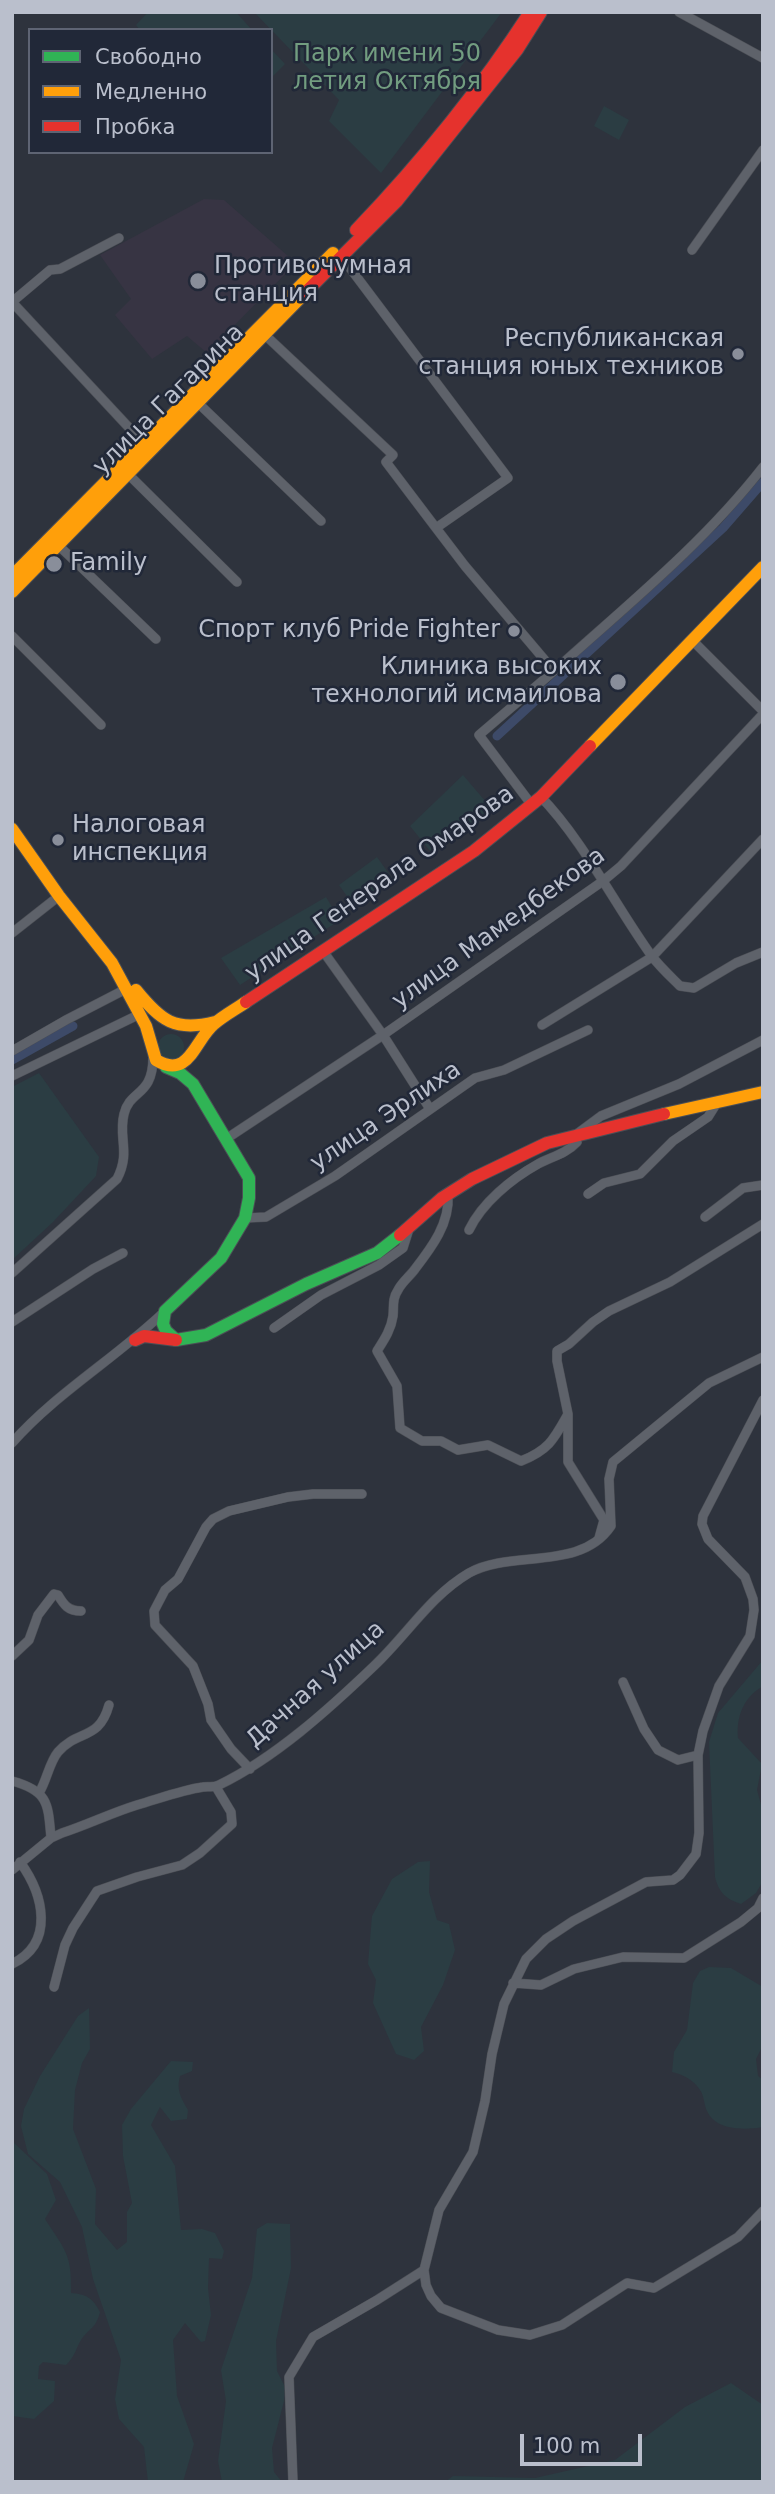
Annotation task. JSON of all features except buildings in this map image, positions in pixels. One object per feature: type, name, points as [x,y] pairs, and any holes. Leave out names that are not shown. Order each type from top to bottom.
[{"type":"main road","name":"улица Гагарина","points":[[12,576],[147,446],[390,194],[467,101],[511,43],[530,12]]},
{"type":"main road","name":"улица Гагарина","points":[[12,592],[127,472],[147,446],[197,402],[405,191],[517,50],[541,12]]},
{"type":"main road","name":"улица Генерала Омарова","points":[[178,1027],[214,1023],[474,851],[536,800],[763,566]]},
{"type":"main road","name":"улица Генерала Омарова","points":[[536,800],[763,566]]},
{"type":"main road","points":[[12,829],[59,896],[157,1016],[189,1035],[193,1050],[193,1084]]},
{"type":"main road","name":"улица Генерала Омарова","points":[[193,1050],[214,1024],[323,951]]},
{"type":"main road","points":[[112,963],[140,1014],[152,1050],[160,1064],[180,1073],[193,1084],[249,1178],[245,1218],[220,1258],[163,1315],[162,1324],[168,1335],[176,1340]]},
{"type":"main road","points":[[152,1050],[154,1035],[159,1030],[178,1027]]},
{"type":"main road","points":[[166,1067],[183,1065],[193,1050]]},
{"type":"main road","points":[[135,1339],[144,1336],[176,1340],[206,1335],[306,1284],[377,1253],[448,1195],[506,1161],[547,1143],[763,1092]]},
{"type":"street","points":[[678,12],[763,58]]},
{"type":"street","points":[[692,250],[763,150]]},
{"type":"street","points":[[119,238],[60,270],[50,270],[12,302],[147,446]]},
{"type":"street","points":[[341,256],[508,478],[436,528]]},
{"type":"street","points":[[264,334],[393,455],[386,462],[465,566],[554,671]]},
{"type":"street","points":[[197,402],[321,521]]},
{"type":"street","points":[[763,467],[733,505],[650,585],[479,736],[536,800],[551,807],[652,957],[680,986],[694,988],[736,963],[763,952]]},
{"type":"street","points":[[127,472],[237,582]]},
{"type":"street","points":[[57,544],[156,639]]},
{"type":"street","points":[[12,636],[102,724]]},
{"type":"street","points":[[692,640],[763,712]]},
{"type":"street","name":"улица Мамедбекова","points":[[226,1139],[383,1035],[603,881],[621,866],[763,712]]},
{"type":"street","points":[[542,1025],[652,957],[763,839]]},
{"type":"street","points":[[12,933],[59,896]]},
{"type":"street","points":[[323,951],[383,1035],[430,1109]]},
{"type":"street","points":[[12,1051],[126,989]]},
{"type":"street","points":[[12,1076],[140,1014]]},
{"type":"street","name":"улица Эрлиха","points":[[245,1218],[265,1217],[335,1176],[475,1078],[504,1070],[588,1030]]},
{"type":"street","points":[[469,1230],[476,1216],[492,1198],[535,1166],[569,1150],[576,1142],[574,1136],[601,1116],[679,1084],[763,1040]]},
{"type":"street","points":[[12,1273],[117,1179],[125,1157],[124,1114],[129,1103],[150,1080],[152,1050]]},
{"type":"street","points":[[588,1194],[604,1183],[640,1174],[673,1141],[708,1117],[718,1101]]},
{"type":"street","points":[[705,1217],[743,1188],[763,1185]]},
{"type":"street","points":[[448,1195],[449,1209],[436,1240],[399,1287],[392,1301],[393,1314],[389,1332],[377,1352],[397,1386],[400,1428],[422,1441],[441,1441],[458,1450],[488,1445],[521,1461],[537,1455],[549,1446],[568,1414]]},
{"type":"street","points":[[598,1540],[604,1520],[568,1462],[568,1414],[557,1361],[558,1351],[609,1311],[670,1282],[763,1224]]},
{"type":"street","points":[[274,1328],[321,1295],[395,1254],[403,1248],[409,1229]]},
{"type":"street","points":[[12,1322],[93,1269],[124,1253]]},
{"type":"street","points":[[12,1443],[95,1368],[163,1315]]},
{"type":"street","points":[[598,1540],[611,1526],[609,1479],[614,1462],[709,1383],[763,1357]]},
{"type":"street","points":[[763,1400],[702,1516],[708,1539],[745,1577],[754,1610],[750,1636],[715,1695],[698,1755],[699,1843],[696,1854],[685,1871],[673,1880],[646,1882],[555,1932],[531,1953],[504,2004],[473,2152],[439,2210],[424,2270],[426,2286],[441,2308],[498,2330],[530,2335],[562,2325],[627,2283],[654,2288],[738,2238],[763,2211]]},
{"type":"street","points":[[250,1769],[231,1749],[211,1720],[193,1666],[155,1625],[154,1611],[164,1590],[178,1579],[213,1519],[229,1511],[288,1497],[321,1493],[362,1494]]},
{"type":"street","name":"Дачная улица","points":[[12,1870],[51,1838],[134,1806],[203,1787],[216,1787],[250,1769],[318,1716],[377,1663],[449,1585],[489,1565],[568,1553],[598,1540]]},
{"type":"street","points":[[12,1656],[29,1640],[38,1615],[54,1594],[58,1595],[64,1606],[81,1611]]},
{"type":"street","points":[[623,1682],[644,1729],[658,1750],[678,1760],[698,1755]]},
{"type":"street","points":[[39,1793],[57,1753],[99,1726],[105,1720],[108,1705]]},
{"type":"street","points":[[12,1781],[36,1789],[39,1793],[49,1809],[51,1838]]},
{"type":"street","points":[[54,1987],[72,1928],[97,1891],[182,1865],[200,1853],[232,1824],[231,1812],[216,1787]]},
{"type":"street","points":[[12,1964],[26,1957],[39,1938],[42,1915],[38,1897],[20,1862]]},
{"type":"street","points":[[513,1983],[541,1985],[573,1969],[622,1957],[684,1958],[741,1923],[758,1908],[763,1898]]},
{"type":"street","points":[[293,2482],[289,2377],[313,2337],[424,2270]]},
{"type":"shaded area","name":"Противочумная станция","points":[[204,199],[224,200],[296,263],[207,353],[187,336],[152,359],[115,315],[131,299],[100,255]]},
{"type":"green space","points":[[148,12],[236,12],[250,28],[138,28],[136,25]]},
{"type":"green space","name":"Парк имени 50 летия Октября","points":[[254,12],[502,12],[381,173],[329,121],[339,100],[273,32],[273,28],[269,28]]},
{"type":"green space","points":[[273,51],[285,64],[273,76]]},
{"type":"green space","points":[[604,106],[629,120],[619,140],[594,126]]},
{"type":"green space","points":[[463,775],[492,809],[430,851],[410,826]]},
{"type":"green space","points":[[377,857],[392,878],[354,906],[339,885]]},
{"type":"green space","points":[[326,897],[340,920],[240,985],[221,958]]},
{"type":"green space","points":[[171,1034],[180,1038],[184,1047],[180,1056],[171,1060],[162,1056],[158,1047],[162,1038]]},
{"type":"green space","points":[[39,1073],[99,1157],[96,1176],[53,1222],[12,1260],[12,1087]]},
{"type":"green space","points":[[763,1660],[763,1686],[746,1701],[740,1715],[738,1738],[762,1764],[757,1790],[763,1812],[763,1881],[756,1893],[741,1904],[724,1895],[715,1877],[709,1742],[718,1713]]},
{"type":"green space","points":[[430,1861],[429,1892],[437,1920],[449,1924],[455,1950],[443,1985],[421,2027],[424,2051],[414,2060],[396,2054],[373,2003],[376,1980],[368,1964],[372,1916],[392,1879],[418,1862]]},
{"type":"green space","points":[[709,1967],[731,1968],[763,1987],[763,2045],[756,2059],[758,2076],[763,2080],[763,2127],[740,2129],[717,2122],[707,2111],[697,2086],[688,2078],[672,2072],[674,2052],[687,2030],[693,1983],[700,1971]]},
{"type":"green space","points":[[89,2008],[90,2049],[82,2063],[75,2090],[73,2129],[96,2189],[95,2224],[117,2250],[127,2242],[127,2212],[132,2203],[123,2156],[122,2125],[131,2109],[171,2061],[193,2062],[192,2071],[180,2076],[179,2081],[180,2094],[188,2110],[187,2119],[171,2121],[160,2107],[151,2125],[175,2166],[181,2230],[202,2229],[215,2233],[224,2251],[222,2259],[209,2258],[211,2315],[205,2341],[201,2342],[185,2323],[173,2340],[177,2396],[194,2444],[183,2482],[148,2482],[144,2447],[119,2419],[115,2399],[121,2360],[93,2279],[82,2227],[60,2182],[28,2154],[21,2126],[24,2109],[40,2076],[78,2016]]},
{"type":"green space","points":[[12,2141],[47,2174],[56,2200],[45,2219],[66,2253],[71,2293],[89,2298],[100,2312],[66,2365],[43,2362],[39,2366],[38,2379],[55,2381],[54,2401],[34,2419],[12,2416]]},
{"type":"green space","points":[[267,2223],[290,2224],[291,2268],[276,2341],[277,2371],[285,2387],[284,2401],[272,2448],[274,2472],[282,2482],[222,2482],[218,2461],[226,2401],[221,2370],[252,2278],[257,2229]]},
{"type":"green space","points":[[731,2383],[763,2405],[763,2482],[445,2482],[453,2476],[535,2478],[615,2460],[685,2407]]},
{"type":"waterway","points":[[497,736],[723,528],[763,482]]},
{"type":"waterway","points":[[12,1060],[73,1026]]},
{"type":"traffic: fast","points":[[166,1067],[180,1073],[193,1084],[249,1178],[245,1218],[221,1258],[165,1311],[163,1324],[176,1340],[206,1335],[306,1284],[377,1253],[400,1235]]},
{"type":"traffic: slow","points":[[12,576],[333,253]]},
{"type":"traffic: slow","points":[[12,592],[304,294]]},
{"type":"traffic: slow","points":[[590,746],[763,567]]},
{"type":"traffic: slow","points":[[12,829],[59,896],[112,963],[146,1026],[156,1060],[167,1065],[184,1062],[214,1024],[246,1002]]},
{"type":"traffic: slow","points":[[136,990],[153,1009],[170,1021],[189,1026],[215,1022]]},
{"type":"traffic: slow","points":[[664,1114],[763,1092]]},
{"type":"traffic: jam","points":[[356,230],[448,125],[530,12]]},
{"type":"traffic: jam","points":[[304,294],[397,201],[517,50],[541,12]]},
{"type":"traffic: jam","points":[[246,1002],[474,851],[541,797],[590,746]]},
{"type":"traffic: jam","points":[[400,1235],[442,1198],[472,1179],[547,1143],[664,1114]]},
{"type":"traffic: jam","points":[[135,1340],[144,1336],[176,1340]]},
{"type":"place","name":"Противочумная станция","points":[[198,281]]},
{"type":"place","name":"Республиканская станция юных техников","points":[[738,354]]},
{"type":"place","name":"Family","points":[[54,564]]},
{"type":"place","name":"Спорт клуб Pride Fighter","points":[[514,631]]},
{"type":"place","name":"Клиника высоких технологий исмаилова","points":[[618,682]]},
{"type":"place","name":"Налоговая инспекция","points":[[58,840]]}]
